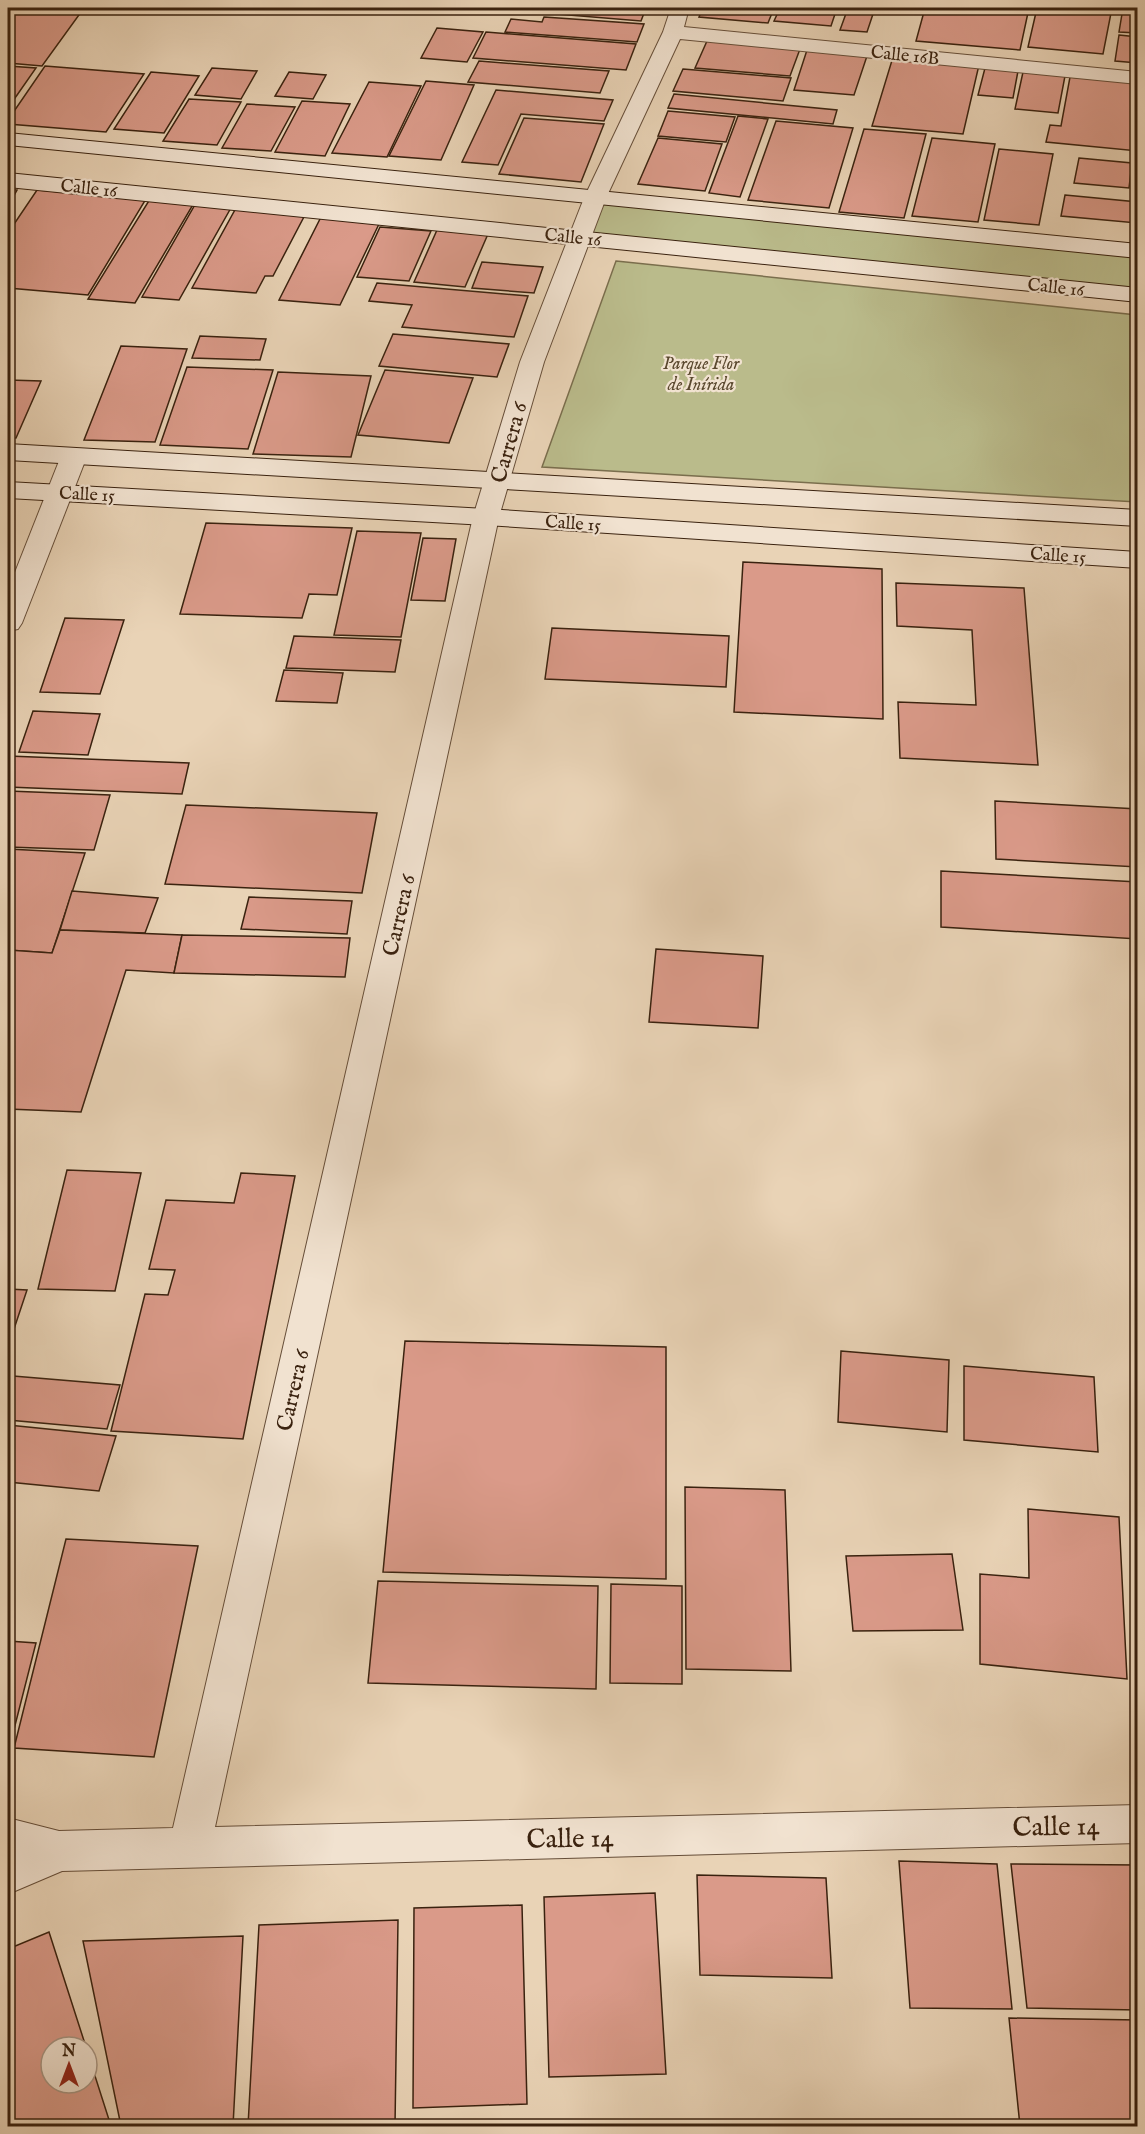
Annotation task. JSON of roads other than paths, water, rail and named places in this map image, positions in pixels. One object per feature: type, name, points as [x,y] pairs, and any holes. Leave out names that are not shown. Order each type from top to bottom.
[{"type":"street","name":"Carrera 6","points":[[190,1846],[486,517],[532,362],[595,198],[672,32],[680,8]]},
{"type":"street","name":"Calle 16B","points":[[672,32],[1137,78]]},
{"type":"street","name":"Calle 16","points":[[8,139],[1137,251]]},
{"type":"street","name":"Calle 16","points":[[8,180],[1137,295]]},
{"type":"street","name":"Calle 15","points":[[8,452],[1137,518]]},
{"type":"street","points":[[8,623],[74,456]]},
{"type":"street","name":"Calle 15","points":[[8,490],[486,517],[1137,560]]},
{"type":"street","name":"Calle 14","points":[[8,1874],[59,1851],[1137,1824]]},
{"type":"street","points":[[8,1837],[59,1851]]},
{"type":"park label","name":"Parque Flor de Inírida","points":[[701,373]]}]
